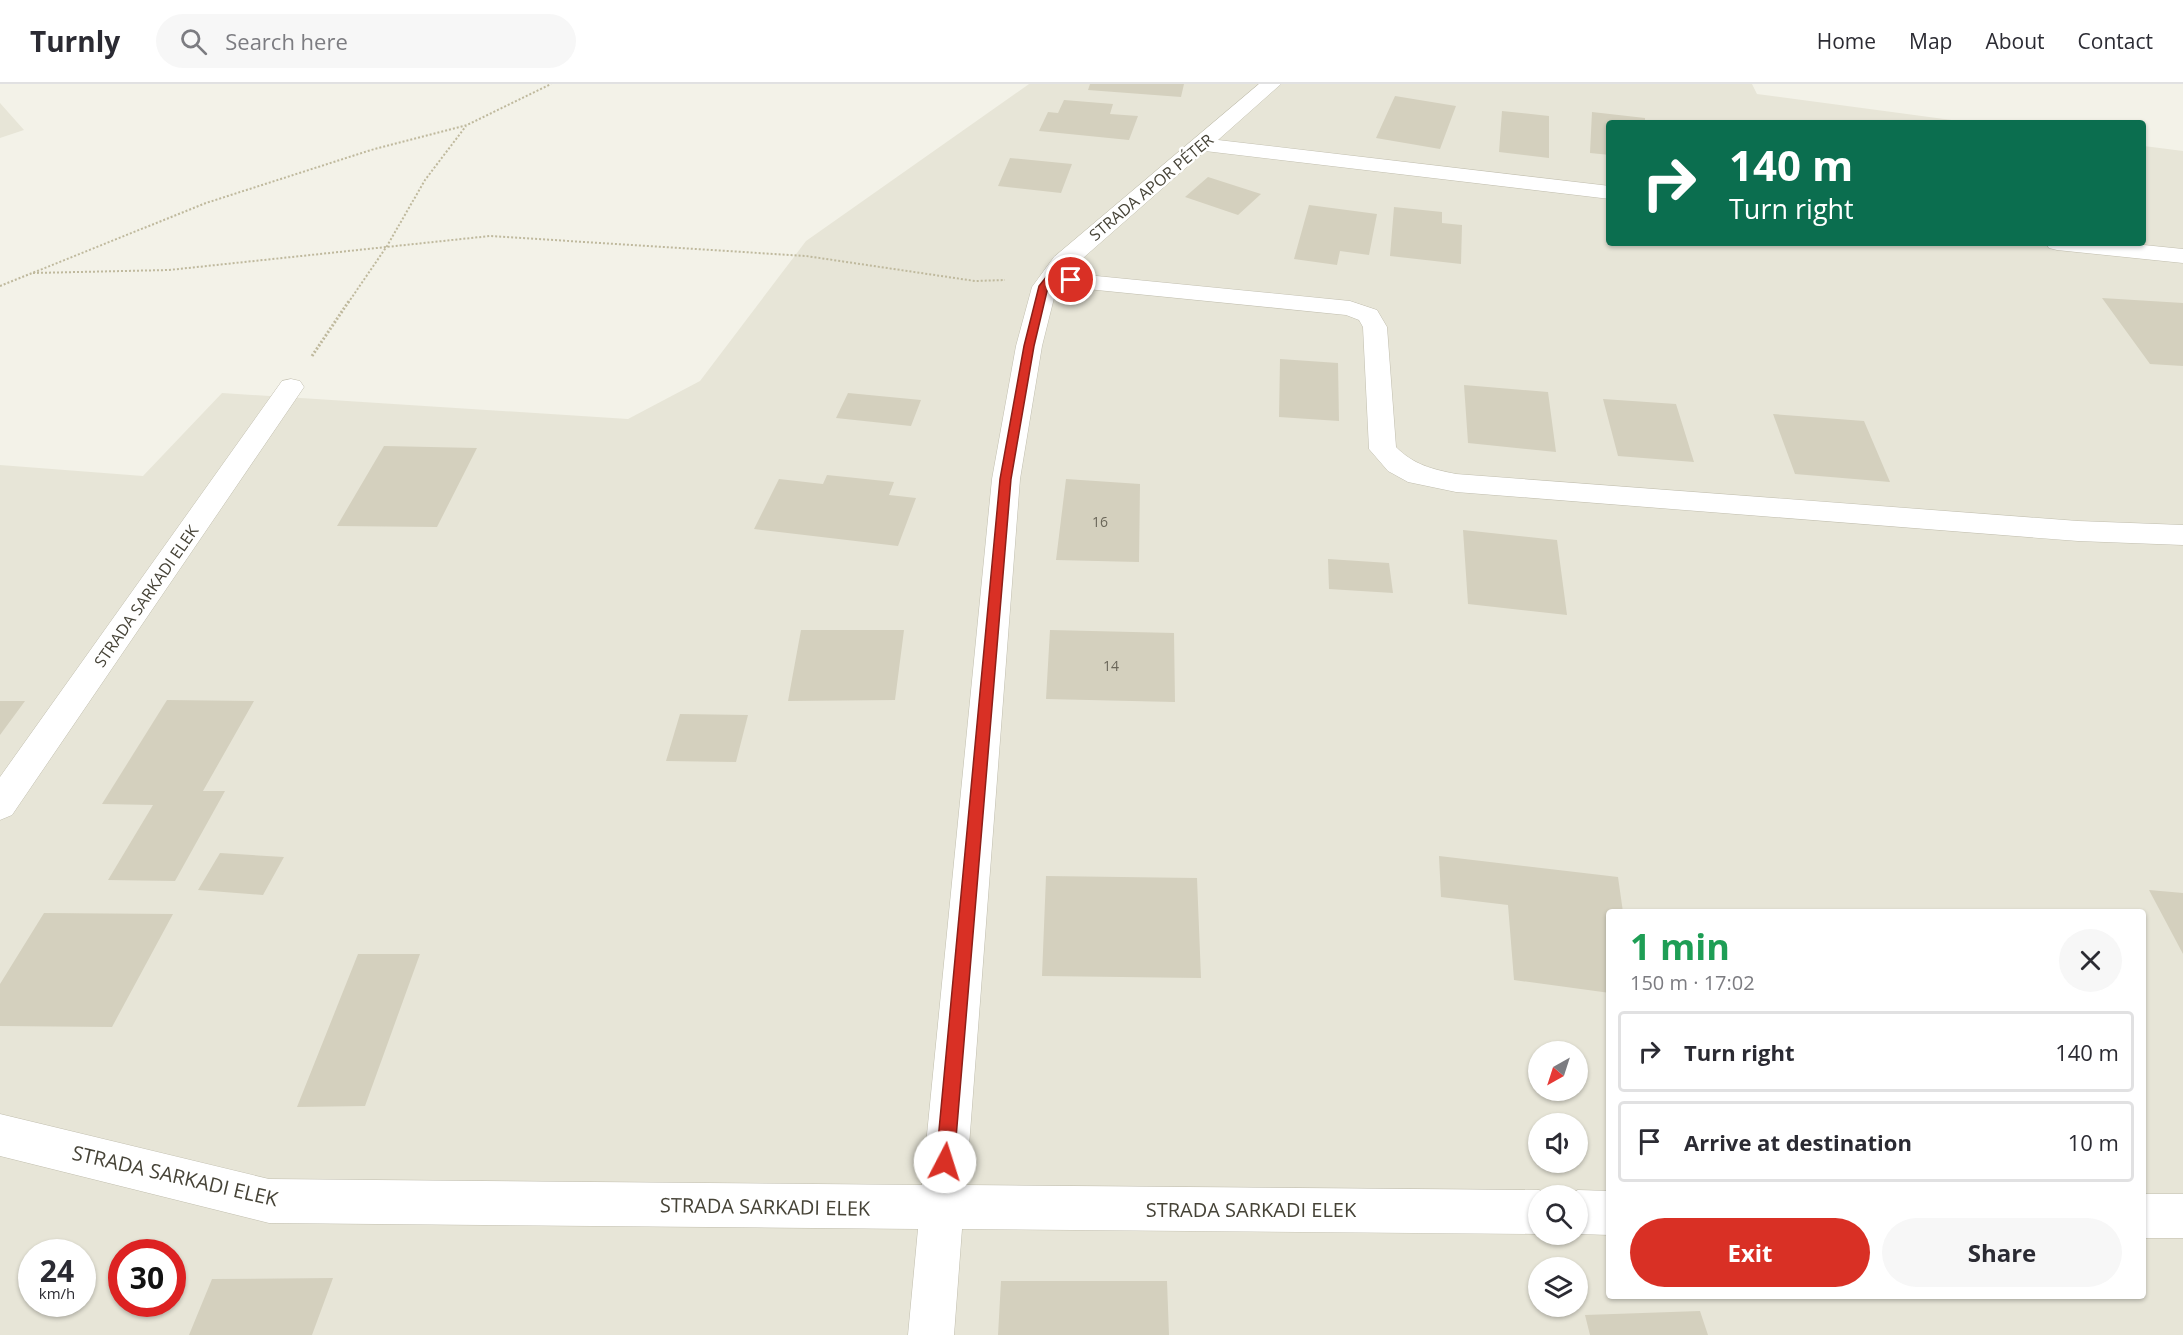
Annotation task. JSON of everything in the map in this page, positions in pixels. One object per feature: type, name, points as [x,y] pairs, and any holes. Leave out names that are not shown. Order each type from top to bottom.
[{"type":"street","name":"STRADA APOR PÉTER","points":[[931,1335],[1005,479],[1029,346],[1044,286],[1062,262],[1271,84]]},
{"type":"street","points":[[1202,144],[1606,193]]},
{"type":"street","points":[[2086,246],[2183,256]]},
{"type":"street","points":[[1050,278],[1350,308],[1368,315],[1375,327],[1383,449],[1398,465],[1418,475],[1479,485],[2078,531],[2183,535]]},
{"type":"street","name":"STRADA SARKADI ELEK","points":[[0,804],[291,387]]},
{"type":"street","name":"STRADA SARKADI ELEK","points":[[0,1135],[269,1202],[1528,1212]]},
{"type":"street","points":[[1588,1212],[1606,1213]]},
{"type":"street","points":[[2146,1216],[2183,1216]]},
{"type":"path","points":[[0,286],[206,203],[371,150],[467,125],[550,84]]},
{"type":"path","points":[[291,387],[387,246],[425,180],[467,125]]},
{"type":"path","points":[[33,273],[169,270],[490,236],[806,256],[975,281],[1050,278]]},
{"type":"shaded area","points":[[1029,84],[1752,84],[1757,94],[1952,120],[1606,120],[1606,246],[2146,246],[2146,146],[2183,151],[2183,1335],[0,1335],[0,465],[143,476],[222,393],[628,419],[700,381],[806,241]]},
{"type":"shaded area","points":[[0,103],[24,130],[0,138]]},
{"type":"building","points":[[1090,84],[1184,84],[1181,97],[1088,90]]},
{"type":"building","points":[[1395,96],[1456,106],[1440,149],[1376,138]]},
{"type":"building","points":[[1064,100],[1113,104],[1110,114],[1138,116],[1129,140],[1039,131],[1048,112],[1058,113]]},
{"type":"building","points":[[1502,111],[1549,116],[1549,158],[1499,152]]},
{"type":"building","points":[[1592,112],[1645,118],[1645,120],[1606,120],[1606,155],[1590,153]]},
{"type":"building","points":[[1010,158],[1072,164],[1061,193],[998,186]]},
{"type":"building","points":[[1208,177],[1261,194],[1238,215],[1185,197]]},
{"type":"building","points":[[1309,205],[1377,214],[1369,255],[1340,251],[1337,265],[1294,259]]},
{"type":"building","points":[[1394,207],[1442,212],[1442,223],[1462,225],[1461,264],[1390,256]]},
{"type":"building","points":[[2102,298],[2183,303],[2183,366],[2150,364]]},
{"type":"building","points":[[1280,359],[1338,363],[1339,421],[1279,417]]},
{"type":"building","points":[[1464,385],[1548,392],[1556,452],[1468,443]]},
{"type":"building","points":[[848,393],[921,400],[911,426],[836,418]]},
{"type":"building","points":[[1603,399],[1676,404],[1694,462],[1618,456]]},
{"type":"building","points":[[1773,414],[1864,421],[1890,482],[1795,474]]},
{"type":"building","points":[[384,446],[477,448],[437,527],[337,526]]},
{"type":"building","points":[[827,475],[894,482],[889,495],[916,498],[898,546],[754,529],[779,479],[823,484]]},
{"type":"building","points":[[1066,479],[1140,484],[1139,562],[1056,560]]},
{"type":"building","points":[[1463,530],[1557,540],[1567,615],[1468,604]]},
{"type":"building","points":[[1328,559],[1389,563],[1393,593],[1329,589]]},
{"type":"building","points":[[801,630],[904,630],[895,700],[788,701]]},
{"type":"building","points":[[1050,630],[1174,633],[1175,702],[1046,699]]},
{"type":"building","points":[[167,700],[254,701],[203,791],[225,791],[175,881],[108,880],[153,805],[102,804]]},
{"type":"building","points":[[0,701],[25,701],[0,735]]},
{"type":"building","points":[[680,714],[748,715],[736,762],[666,761]]},
{"type":"building","points":[[220,853],[284,857],[263,895],[198,890]]},
{"type":"building","points":[[1439,856],[1618,877],[1623,909],[1606,909],[1606,992],[1514,980],[1508,905],[1441,897]]},
{"type":"building","points":[[1046,876],[1197,878],[1201,978],[1042,976]]},
{"type":"building","points":[[2149,890],[2183,893],[2183,954]]},
{"type":"building","points":[[44,913],[173,914],[112,1027],[0,1026],[0,984]]},
{"type":"building","points":[[358,954],[420,954],[365,1106],[297,1107]]},
{"type":"building","points":[[333,1278],[312,1335],[189,1335],[212,1279]]},
{"type":"building","points":[[1001,1281],[1167,1281],[1169,1335],[998,1335]]},
{"type":"building","points":[[1700,1311],[1708,1335],[1590,1335],[1586,1317],[1588,1315]]},
{"type":"route","points":[[945,1162],[1005,479],[1029,346],[1044,286],[1050,278],[1071,280]]}]
